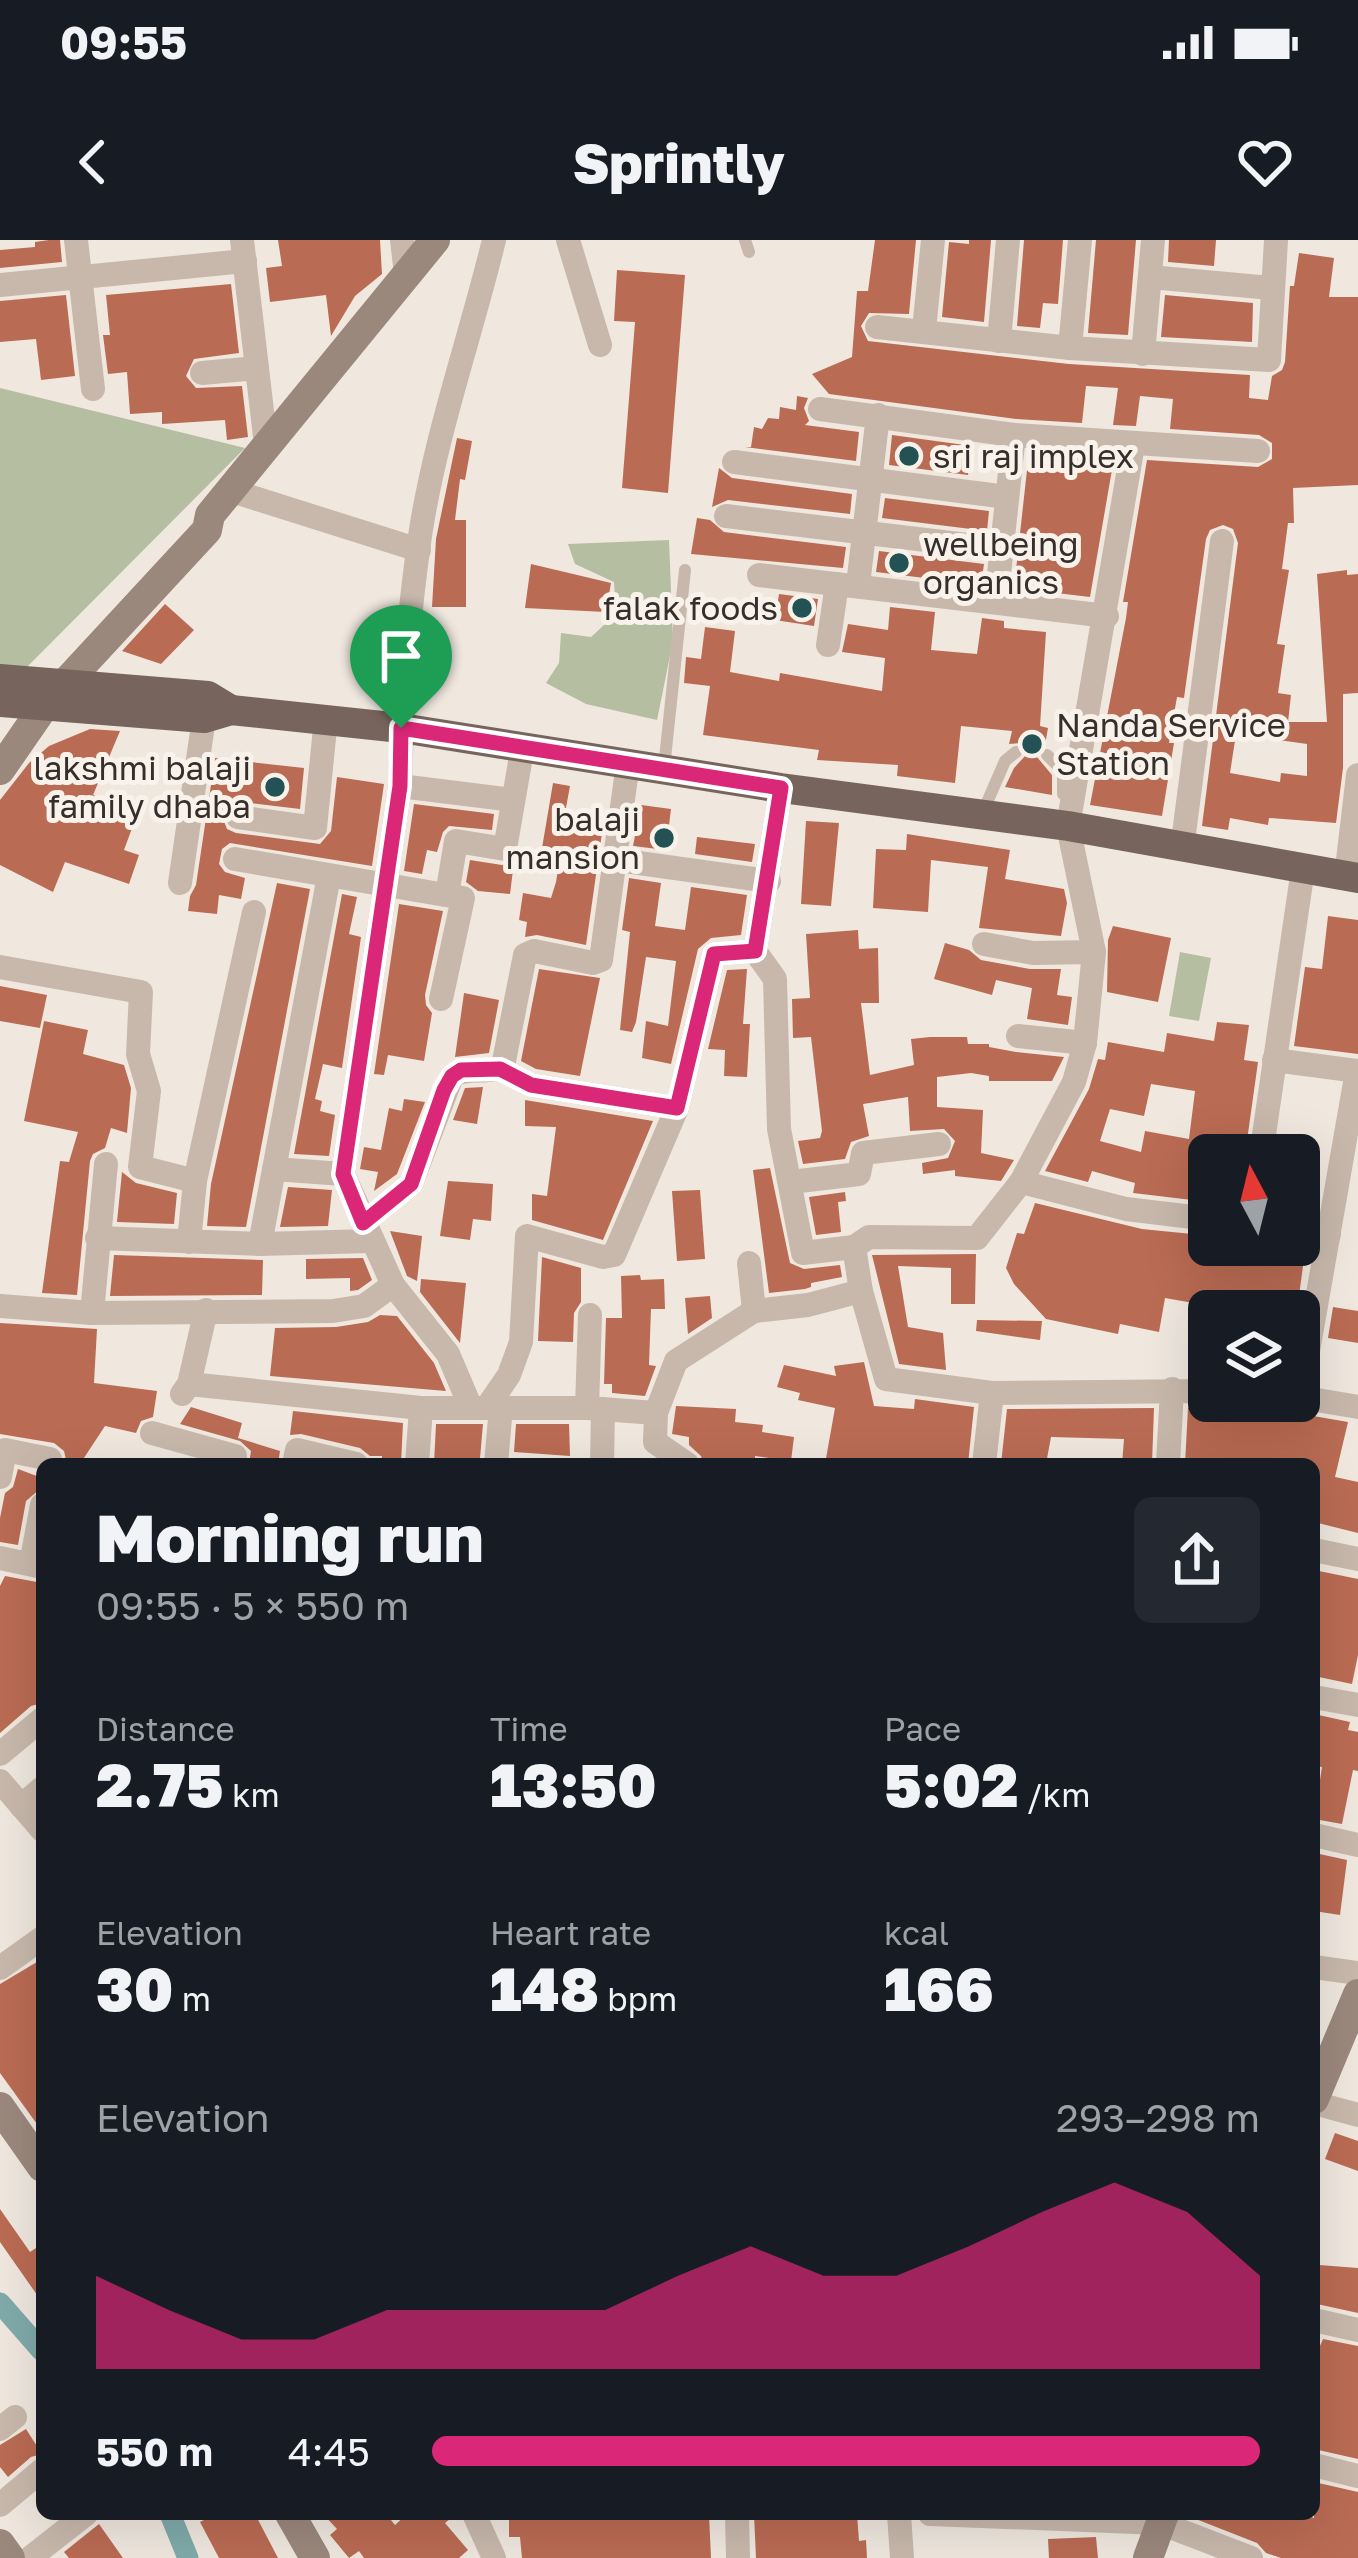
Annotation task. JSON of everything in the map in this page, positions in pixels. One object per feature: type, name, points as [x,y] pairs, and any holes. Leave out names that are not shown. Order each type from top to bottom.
[{"type":"main road","points":[[0,742],[36,695],[194,519],[210,514],[232,491],[435,240]]},
{"type":"main road","points":[[0,679],[36,695],[208,696],[218,714],[326,718],[401,728],[781,788],[1065,826],[1352,877]]},
{"type":"main road","points":[[0,770],[36,695]]},
{"type":"main road","points":[[1320,2086],[1358,1994]]},
{"type":"main road","points":[[0,2107],[36,2158]]},
{"type":"main road","points":[[293,2520],[315,2558]]},
{"type":"main road","points":[[1148,2558],[1161,2520]]},
{"type":"main road","points":[[0,2544],[10,2558]]},
{"type":"street","points":[[76,240],[92,389]]},
{"type":"street","points":[[402,240],[406,275]]},
{"type":"street","points":[[494,240],[454,380],[418,550],[400,786],[343,1174],[393,1285],[486,1407],[495,1458]]},
{"type":"street","points":[[568,240],[600,345]]},
{"type":"street","points":[[924,330],[933,240]]},
{"type":"street","points":[[999,340],[1008,240]]},
{"type":"street","points":[[1070,348],[1080,240]]},
{"type":"street","points":[[1143,353],[1153,240]]},
{"type":"street","points":[[877,326],[1070,348],[1269,360],[1276,240]]},
{"type":"street","points":[[0,285],[244,251],[266,445]]},
{"type":"street","points":[[1150,277],[1271,288]]},
{"type":"street","points":[[202,373],[257,368]]},
{"type":"street","points":[[820,409],[1014,435],[1258,451]]},
{"type":"street","points":[[828,645],[867,534],[878,415]]},
{"type":"street","points":[[996,602],[1014,435]]},
{"type":"street","points":[[781,788],[755,951],[776,979],[779,1129],[802,1253],[854,1247],[868,1237],[977,1238],[1022,1182],[1074,1082],[1085,1043],[1094,952],[1065,826],[1107,616],[1133,445]]},
{"type":"street","points":[[734,462],[1006,497]]},
{"type":"street","points":[[232,491],[418,550]]},
{"type":"street","points":[[726,516],[1001,549]]},
{"type":"street","points":[[1182,849],[1222,541]]},
{"type":"street","points":[[759,575],[1107,616]]},
{"type":"street","points":[[180,884],[218,714]]},
{"type":"street","points":[[238,817],[315,828],[326,718]]},
{"type":"street","points":[[447,895],[456,842],[505,849],[523,746]]},
{"type":"street","points":[[500,1069],[525,955],[534,951],[593,963],[602,960],[628,763]]},
{"type":"street","points":[[1352,877],[1358,775]]},
{"type":"street","points":[[400,786],[513,800]]},
{"type":"street","points":[[235,859],[463,898],[441,999]]},
{"type":"street","points":[[616,860],[769,881]]},
{"type":"street","points":[[1264,1134],[1303,869]]},
{"type":"street","points":[[260,1244],[329,877]]},
{"type":"street","points":[[189,1242],[195,1181],[254,912]]},
{"type":"street","points":[[985,944],[1033,953],[1094,952]]},
{"type":"street","points":[[486,1407],[508,1375],[521,1342],[527,1236],[603,1257],[614,1255],[677,1108],[714,954],[755,951]]},
{"type":"street","points":[[0,967],[141,992],[138,1054],[149,1091],[140,1167],[195,1181]]},
{"type":"street","points":[[1018,1036],[1085,1043]]},
{"type":"street","points":[[1274,1060],[1357,1071],[1319,1290]]},
{"type":"street","points":[[97,1238],[260,1244],[366,1232],[411,1184],[452,1076],[461,1070],[500,1069],[531,1085],[677,1108]]},
{"type":"street","points":[[791,1182],[859,1174],[862,1153],[939,1144]]},
{"type":"street","points":[[92,1313],[106,1164]]},
{"type":"street","points":[[274,1169],[343,1174]]},
{"type":"street","points":[[1022,1182],[1126,1209],[1188,1217]]},
{"type":"street","points":[[1320,1233],[1329,1234]]},
{"type":"street","points":[[854,1247],[861,1292],[886,1379],[992,1393],[1188,1390]]},
{"type":"street","points":[[749,1263],[754,1311]]},
{"type":"street","points":[[0,1306],[92,1313],[348,1310],[364,1306],[393,1285]]},
{"type":"street","points":[[678,1458],[655,1442],[656,1413],[676,1361],[754,1311],[861,1292]]},
{"type":"street","points":[[206,1310],[184,1390],[422,1408],[656,1413]]},
{"type":"street","points":[[590,1315],[601,1458]]},
{"type":"street","points":[[1168,1458],[1172,1389]]},
{"type":"street","points":[[984,1458],[992,1393]]},
{"type":"street","points":[[1320,1400],[1358,1407]]},
{"type":"street","points":[[418,1458],[422,1408]]},
{"type":"street","points":[[152,1433],[236,1452]]},
{"type":"street","points":[[0,1477],[5,1450],[45,1458]]},
{"type":"street","points":[[295,1458],[297,1450],[331,1458]]},
{"type":"street","points":[[16,1564],[36,1519]]},
{"type":"street","points":[[1320,1551],[1358,1558]]},
{"type":"street","points":[[1320,1698],[1358,1705]]},
{"type":"street","points":[[0,1754],[36,1724]]},
{"type":"street","points":[[0,1781],[36,1823]]},
{"type":"street","points":[[21,1805],[36,1793]]},
{"type":"street","points":[[1320,1836],[1358,1845]]},
{"type":"street","points":[[0,1968],[36,1942]]},
{"type":"street","points":[[1320,1968],[1358,1973]]},
{"type":"street","points":[[1320,2103],[1358,2115]]},
{"type":"street","points":[[1320,2321],[1358,2330]]},
{"type":"street","points":[[1320,2466],[1358,2476]]},
{"type":"street","points":[[0,2505],[36,2475]]},
{"type":"street","points":[[30,2558],[78,2520]]},
{"type":"street","points":[[477,2520],[494,2558]]},
{"type":"street","points":[[737,2520],[738,2558]]},
{"type":"street","points":[[899,2520],[902,2558]]},
{"type":"street","points":[[1166,2520],[1251,2558]]},
{"type":"lane","points":[[664,769],[685,570]]},
{"type":"lane","points":[[982,815],[1005,761],[1016,752]]},
{"type":"lane","points":[[1047,755],[1064,771],[1065,826]]},
{"type":"green space","points":[[0,388],[245,448],[19,675],[0,673]]},
{"type":"green space","points":[[669,540],[673,641],[657,720],[586,704],[546,683],[559,663],[561,633],[591,637],[616,614],[614,582],[575,564],[568,544]]},
{"type":"green space","points":[[1180,952],[1211,958],[1199,1021],[1169,1016]]},
{"type":"building","points":[[60,240],[62,262],[0,268],[0,250]]},
{"type":"building","points":[[278,240],[380,240],[382,274],[355,296],[331,336],[326,295],[270,302],[266,268],[282,266]]},
{"type":"building","points":[[875,240],[916,240],[909,314],[869,313],[861,326],[868,341],[1069,364],[1250,375],[1249,398],[1268,400],[1272,376],[1285,362],[1290,286],[1294,286],[1299,253],[1334,258],[1329,297],[1358,297],[1358,485],[1293,488],[1294,523],[1288,523],[1282,569],[1289,570],[1277,644],[1285,645],[1278,693],[1291,695],[1288,722],[1327,722],[1317,574],[1347,570],[1347,575],[1358,574],[1358,693],[1343,694],[1343,768],[1336,823],[1269,818],[1268,825],[1230,818],[1228,830],[1202,826],[1238,543],[1233,529],[1223,525],[1210,530],[1206,539],[1184,698],[1177,697],[1169,743],[1174,743],[1162,816],[1090,805],[1126,618],[1128,602],[1123,602],[1147,460],[1258,467],[1272,459],[1272,443],[1259,435],[1170,429],[1173,399],[1140,396],[1136,426],[1113,425],[1118,388],[1086,386],[1082,423],[829,394],[812,374],[852,357],[857,291],[868,291]],"holes":[[[1236,734],[1307,744],[1307,776],[1281,773],[1280,782],[1230,773]]]},
{"type":"building","points":[[969,240],[991,240],[984,322],[942,317],[949,242],[969,244]]},
{"type":"building","points":[[1024,240],[1063,240],[1058,304],[1043,303],[1040,328],[1017,326]]},
{"type":"building","points":[[1096,240],[1136,240],[1128,335],[1088,333]]},
{"type":"building","points":[[1169,240],[1216,240],[1214,266],[1168,262]]},
{"type":"building","points":[[617,270],[685,275],[668,493],[622,488],[635,322],[614,321]]},
{"type":"building","points":[[231,284],[239,353],[194,359],[186,376],[196,388],[242,386],[248,437],[227,440],[225,420],[162,424],[162,412],[130,414],[127,372],[108,374],[103,335],[110,335],[106,295]]},
{"type":"building","points":[[66,295],[75,376],[41,380],[36,339],[0,342],[0,301]]},
{"type":"building","points":[[1165,295],[1253,303],[1252,342],[1161,337]]},
{"type":"building","points":[[797,396],[808,398],[805,425],[859,432],[856,461],[745,447],[751,447],[754,427],[762,429],[768,418],[779,419],[780,407],[796,410]]},
{"type":"building","points":[[892,435],[972,446],[968,475],[889,465]]},
{"type":"building","points":[[457,438],[472,441],[465,480],[460,479],[455,520],[466,520],[466,607],[432,607],[436,539]]},
{"type":"building","points":[[1029,452],[1114,458],[1090,597],[1014,588]]},
{"type":"building","points":[[719,468],[732,478],[852,494],[850,514],[728,500],[712,507]]},
{"type":"building","points":[[885,498],[989,511],[987,531],[882,518]]},
{"type":"building","points":[[697,518],[710,520],[724,532],[846,547],[843,568],[691,554]]},
{"type":"building","points":[[879,551],[984,564],[981,585],[876,572]]},
{"type":"building","points":[[531,564],[611,583],[606,612],[525,608]]},
{"type":"building","name":"falak foods","points":[[779,594],[818,599],[814,626],[775,620]]},
{"type":"building","points":[[165,604],[194,630],[161,664],[122,651]]},
{"type":"building","points":[[890,607],[935,612],[931,650],[977,654],[982,618],[1004,621],[1004,628],[1046,632],[1040,726],[1048,728],[1037,757],[1052,775],[1052,795],[1005,787],[1026,755],[1021,743],[1009,744],[1012,731],[961,726],[955,783],[897,776],[898,765],[817,760],[819,750],[703,735],[710,686],[684,683],[686,657],[701,659],[705,627],[735,631],[730,672],[779,681],[780,673],[882,691],[885,658],[842,652],[848,624],[888,630]]},
{"type":"building","points":[[90,729],[120,731],[93,795],[138,812],[124,850],[139,855],[129,884],[65,862],[53,892],[0,865],[0,800],[49,746]]},
{"type":"building","points":[[215,758],[304,768],[300,809],[233,801],[222,816],[227,829],[236,833],[320,844],[331,831],[337,777],[384,784],[372,866],[230,843],[222,849],[219,864],[225,872],[245,878],[241,899],[219,895],[217,914],[188,911]]},
{"type":"building","points":[[553,783],[570,786],[565,813],[604,819],[586,945],[525,937],[527,922],[519,920],[523,893],[551,898],[556,882],[561,851],[542,848]]},
{"type":"building","points":[[414,804],[494,814],[492,830],[449,826],[437,852],[427,850],[422,874],[404,871]]},
{"type":"building","points":[[641,805],[671,809],[666,850],[633,846]]},
{"type":"building","points":[[806,821],[839,823],[831,906],[801,904]]},
{"type":"building","points":[[907,834],[1010,850],[1005,879],[1064,889],[1067,903],[1061,936],[979,928],[988,867],[931,860],[928,912],[873,908],[876,849],[906,850]]},
{"type":"building","points":[[697,837],[755,844],[752,862],[695,854]]},
{"type":"building","points":[[470,860],[514,862],[510,894],[478,891],[466,882]]},
{"type":"building","points":[[629,878],[661,883],[655,926],[685,930],[691,887],[747,895],[741,935],[711,938],[698,949],[671,1064],[642,1058],[646,1021],[668,1026],[676,961],[646,957],[636,1022],[632,1032],[620,1030],[630,932],[622,930]]},
{"type":"building","points":[[277,883],[310,889],[246,1227],[207,1226],[211,1184]]},
{"type":"building","points":[[342,894],[357,897],[349,934],[361,937],[342,1068],[323,1064],[315,1099],[322,1101],[320,1111],[335,1115],[329,1156],[294,1154]]},
{"type":"building","points":[[399,904],[443,911],[425,995],[432,1013],[424,1061],[388,1055],[384,1075],[374,1074]]},
{"type":"building","points":[[1328,916],[1358,920],[1358,1054],[1294,1046],[1305,967],[1322,969]]},
{"type":"building","points":[[1113,926],[1171,938],[1158,1002],[1107,992],[1108,940]]},
{"type":"building","points":[[858,930],[859,949],[878,948],[879,1003],[861,1003],[870,1075],[914,1065],[911,1039],[930,1037],[967,1037],[968,1044],[1064,1057],[1052,1081],[989,1081],[989,1076],[971,1073],[937,1077],[937,1107],[983,1110],[981,1153],[1014,1160],[1001,1181],[955,1176],[955,1170],[923,1174],[922,1163],[948,1158],[955,1141],[944,1129],[910,1131],[908,1097],[863,1104],[869,1136],[851,1142],[845,1159],[803,1164],[798,1141],[820,1138],[822,1131],[811,1037],[793,1038],[792,999],[810,998],[806,934]]},
{"type":"building","points":[[945,943],[969,950],[981,960],[1061,969],[1057,995],[1072,997],[1068,1025],[1027,1019],[1032,988],[996,980],[992,995],[934,979]]},
{"type":"building","points":[[539,969],[600,978],[580,1076],[536,1069],[521,1061]]},
{"type":"building","points":[[747,969],[743,1024],[750,1024],[747,1077],[724,1076],[725,1050],[708,1049],[727,970]]},
{"type":"building","points":[[0,986],[47,995],[40,1028],[0,1021]]},
{"type":"building","points":[[464,993],[499,1000],[489,1053],[455,1057]]},
{"type":"building","points":[[44,1021],[88,1030],[83,1054],[124,1065],[131,1088],[127,1133],[111,1128],[105,1148],[90,1161],[77,1295],[42,1293],[60,1161],[69,1162],[78,1132],[24,1121]]},
{"type":"building","points":[[1217,1022],[1249,1025],[1244,1060],[1258,1062],[1248,1134],[1190,1134],[1195,1091],[1151,1084],[1144,1116],[1110,1109],[1100,1141],[1141,1152],[1145,1131],[1188,1139],[1188,1200],[1133,1193],[1135,1183],[1092,1171],[1088,1182],[1045,1171],[1089,1089],[1098,1059],[1105,1060],[1108,1042],[1164,1052],[1167,1033],[1214,1041]]},
{"type":"building","points":[[483,1087],[477,1124],[453,1120],[465,1088]]},
{"type":"building","points":[[404,1099],[425,1102],[397,1174],[374,1191],[378,1172],[360,1169],[364,1147],[381,1150],[389,1108],[402,1111]]},
{"type":"building","points":[[525,1100],[653,1121],[603,1240],[532,1220],[532,1194],[547,1196],[556,1127],[525,1126]]},
{"type":"building","points":[[770,1168],[790,1263],[804,1269],[840,1265],[842,1277],[811,1283],[805,1289],[769,1293],[753,1170]]},
{"type":"building","points":[[122,1172],[136,1183],[177,1193],[174,1224],[117,1222]]},
{"type":"building","points":[[448,1181],[493,1184],[491,1221],[473,1219],[470,1240],[440,1236]]},
{"type":"building","points":[[288,1187],[332,1190],[328,1226],[280,1227]]},
{"type":"building","points":[[700,1190],[705,1259],[677,1261],[672,1191]]},
{"type":"building","points":[[845,1192],[846,1201],[838,1202],[841,1232],[816,1235],[809,1197]]},
{"type":"building","points":[[1035,1203],[1142,1229],[1188,1234],[1188,1266],[1303,1266],[1300,1290],[1188,1290],[1188,1302],[1165,1298],[1159,1332],[1120,1324],[1118,1334],[1046,1319],[1006,1268],[1017,1233],[1024,1234]]},
{"type":"building","points":[[390,1231],[422,1236],[417,1281],[407,1276]]},
{"type":"building","points":[[976,1254],[975,1304],[951,1304],[951,1268],[898,1266],[908,1327],[943,1333],[946,1370],[899,1364],[872,1255]]},
{"type":"building","points":[[114,1255],[263,1260],[262,1295],[110,1296]]},
{"type":"building","points":[[542,1257],[581,1268],[581,1302],[574,1313],[573,1342],[538,1341]]},
{"type":"building","points":[[363,1258],[372,1280],[358,1290],[350,1291],[350,1278],[306,1279],[306,1259]]},
{"type":"building","points":[[640,1275],[641,1280],[664,1279],[665,1309],[651,1309],[649,1365],[656,1366],[645,1396],[612,1393],[612,1384],[604,1384],[606,1318],[622,1318],[621,1276]]},
{"type":"building","points":[[421,1279],[466,1283],[460,1343],[420,1292]]},
{"type":"building","points":[[710,1296],[712,1318],[688,1334],[685,1298]]},
{"type":"building","points":[[1333,1307],[1358,1311],[1358,1343],[1328,1338]]},
{"type":"building","points":[[380,1315],[397,1316],[434,1363],[446,1391],[270,1376],[275,1328],[336,1327]]},
{"type":"building","points":[[977,1320],[1042,1321],[1040,1340],[976,1331]]},
{"type":"building","points":[[0,1323],[97,1329],[94,1383],[157,1391],[153,1417],[141,1421],[136,1433],[105,1426],[84,1458],[66,1458],[54,1443],[0,1434]]},
{"type":"building","points":[[864,1362],[874,1406],[914,1409],[915,1399],[974,1407],[969,1458],[826,1458],[835,1408],[798,1400],[800,1393],[777,1387],[784,1365],[836,1376],[834,1366]]},
{"type":"building","points":[[676,1406],[736,1409],[735,1422],[763,1425],[762,1432],[794,1437],[791,1458],[702,1458],[689,1445],[689,1437],[672,1434]]},
{"type":"building","points":[[191,1407],[242,1423],[238,1438],[280,1451],[279,1458],[250,1458],[251,1451],[240,1441],[180,1424]]},
{"type":"building","points":[[1154,1408],[1152,1458],[1122,1458],[1124,1439],[1051,1437],[1047,1458],[1002,1458],[1007,1409]]},
{"type":"building","points":[[1188,1408],[1188,1422],[1320,1422],[1320,1417],[1348,1422],[1335,1477],[1358,1482],[1358,1533],[1320,1524],[1320,1458],[1185,1458]]},
{"type":"building","points":[[293,1411],[403,1423],[401,1458],[370,1456],[360,1448],[290,1435]]},
{"type":"building","points":[[436,1424],[483,1424],[480,1458],[434,1458]]},
{"type":"building","points":[[516,1424],[569,1424],[570,1456],[514,1452]]},
{"type":"building","points":[[18,1469],[36,1476],[36,1492],[26,1501],[18,1545],[0,1542],[5,1493],[13,1487]]},
{"type":"building","points":[[1320,1571],[1358,1579],[1358,1655],[1352,1684],[1320,1677]]},
{"type":"building","points":[[5,1576],[36,1582],[36,1705],[0,1733],[0,1586]]},
{"type":"building","points":[[1320,1715],[1350,1722],[1348,1730],[1358,1732],[1358,1771],[1353,1770],[1342,1824],[1320,1820]]},
{"type":"building","points":[[1320,1854],[1347,1860],[1340,1915],[1320,1912]]},
{"type":"building","points":[[36,1963],[36,2123],[0,2073],[0,1984]]},
{"type":"building","points":[[1335,2133],[1358,2141],[1358,2171],[1325,2159]]},
{"type":"building","points":[[0,2209],[30,2252],[36,2248],[36,2293],[0,2242]]},
{"type":"building","points":[[1320,2265],[1358,2268],[1358,2313],[1320,2305]]},
{"type":"building","points":[[1323,2339],[1358,2346],[1358,2459],[1320,2450]]},
{"type":"building","points":[[26,2429],[36,2445],[36,2456],[8,2477],[0,2467],[0,2445]]},
{"type":"building","points":[[1320,2483],[1358,2492],[1358,2558],[1281,2558],[1266,2553],[1257,2543],[1198,2520],[1320,2520]]},
{"type":"building","points":[[258,2520],[278,2558],[219,2558],[200,2522]]},
{"type":"building","points":[[329,2520],[391,2520],[395,2525],[400,2520],[449,2520],[445,2523],[468,2550],[459,2558],[364,2558],[359,2551],[349,2558],[330,2535],[337,2529]]},
{"type":"building","points":[[509,2520],[709,2520],[711,2558],[522,2558],[520,2537],[509,2537]]},
{"type":"building","points":[[754,2520],[857,2520],[859,2541],[866,2540],[867,2558],[756,2558]]},
{"type":"building","points":[[99,2524],[123,2558],[69,2558],[64,2552]]},
{"type":"building","points":[[1096,2537],[1098,2558],[1049,2558],[1048,2539]]},
{"type":"waterway","points":[[0,2303],[36,2344]]},
{"type":"waterway","points":[[172,2520],[188,2558]]},
{"type":"place","name":"sri raj implex","points":[[909,456]]},
{"type":"place","name":"wellbeing organics","points":[[899,563]]},
{"type":"place","name":"falak foods","points":[[802,608]]},
{"type":"place","name":"Nanda Service Station","points":[[1032,744]]},
{"type":"place","name":"lakshmi balaji family dhaba","points":[[275,787]]},
{"type":"place","name":"balaji mansion","points":[[664,838]]},
{"type":"route","points":[[401,728],[781,788],[755,951],[714,954],[677,1108],[531,1085],[500,1069],[461,1070],[444,1090],[411,1184],[363,1223],[343,1174],[400,786],[401,728]]}]
